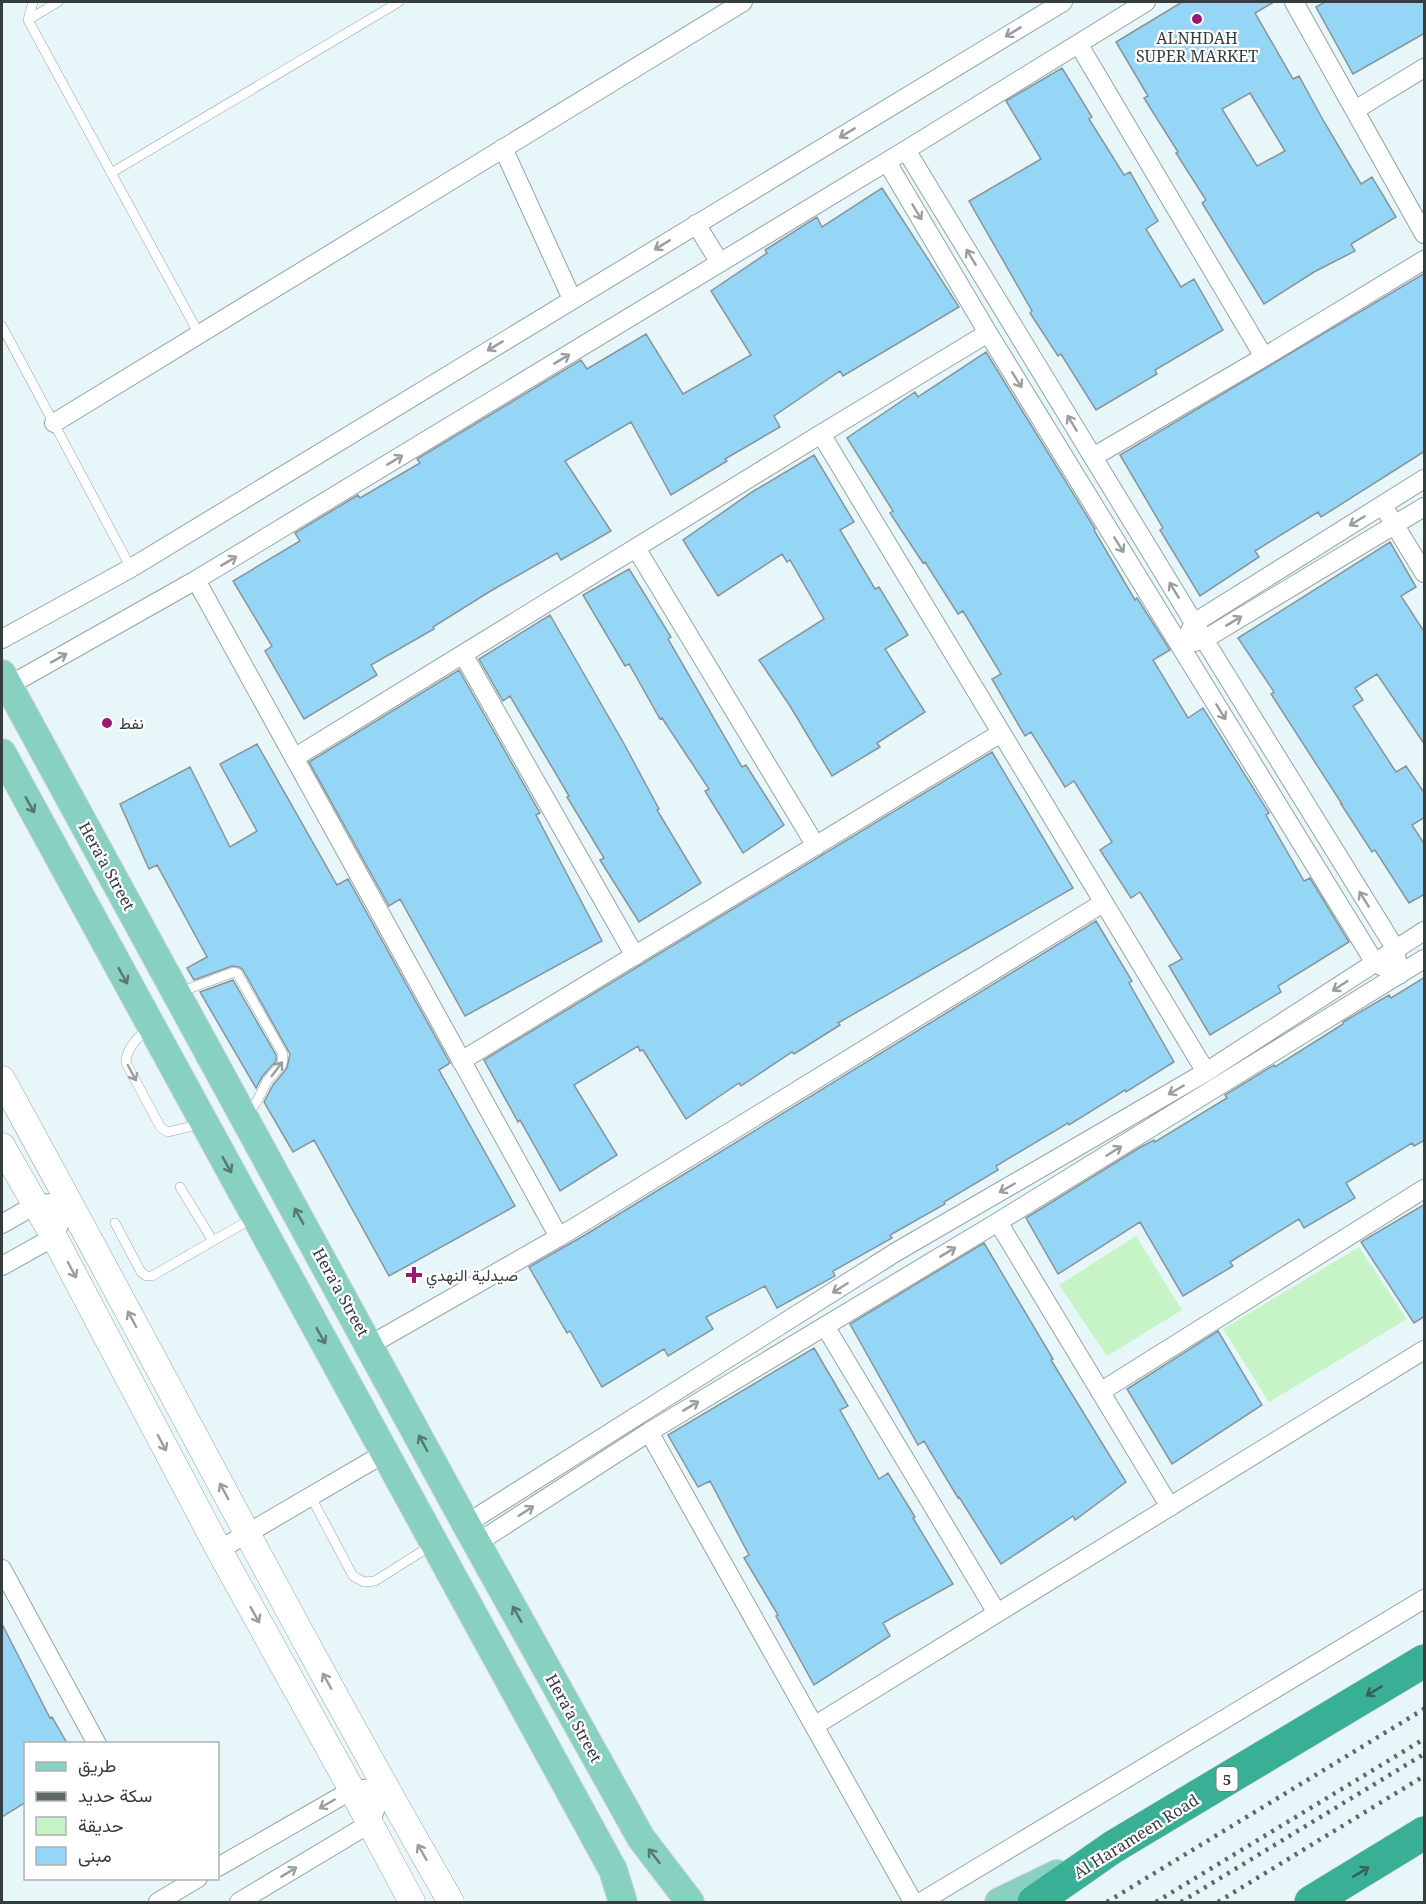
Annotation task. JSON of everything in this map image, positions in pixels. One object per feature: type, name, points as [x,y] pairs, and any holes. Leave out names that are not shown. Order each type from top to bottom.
[{"type":"highway","name":"Al Harameen Road","points":[[1034,1902],[1113,1847],[1425,1661]]},
{"type":"highway","points":[[1311,1902],[1425,1833]]},
{"type":"main road","name":"Hera'a Street","points":[[5,680],[640,1838],[690,1902]]},
{"type":"main road","points":[[2,753],[613,1870],[623,1902]]},
{"type":"main road","points":[[509,1680],[540,1656]]},
{"type":"main road","points":[[999,1902],[1113,1847]]},
{"type":"street","points":[[54,423],[743,2]]},
{"type":"street","points":[[2,639],[130,568],[1063,2]]},
{"type":"street","points":[[5,680],[196,580],[887,162],[1146,2]]},
{"type":"street","points":[[1294,2],[1425,234]]},
{"type":"street","points":[[1079,45],[1264,357]]},
{"type":"street","points":[[1355,110],[1425,68]]},
{"type":"street","points":[[503,148],[572,299]]},
{"type":"street","points":[[906,150],[1395,948],[1399,975]]},
{"type":"street","points":[[887,162],[988,333],[1375,963],[1399,975]]},
{"type":"street","points":[[696,224],[720,263]]},
{"type":"street","points":[[1093,457],[1425,260]]},
{"type":"street","points":[[294,758],[988,333]]},
{"type":"street","points":[[821,434],[1206,1072]]},
{"type":"street","points":[[1182,646],[1194,623],[1425,479]]},
{"type":"street","points":[[1383,505],[1425,573]]},
{"type":"street","points":[[1182,646],[1205,639],[1425,507]]},
{"type":"street","points":[[636,548],[816,846]]},
{"type":"street","points":[[196,580],[559,1237]]},
{"type":"street","points":[[463,654],[635,956]]},
{"type":"street","points":[[461,1060],[1001,733]]},
{"type":"street","points":[[370,1345],[559,1237],[1103,903]]},
{"type":"street","points":[[472,1533],[896,1252],[1206,1072],[1395,948],[1425,931]]},
{"type":"street","points":[[472,1533],[649,1431],[912,1274],[1425,959]]},
{"type":"street","points":[[2,1079],[385,1787],[451,1902]]},
{"type":"street","points":[[2,1146],[54,1237],[219,1550],[352,1790],[411,1902]]},
{"type":"street","points":[[1100,1392],[1425,1189]]},
{"type":"street","points":[[2,1224],[35,1205],[69,1201]]},
{"type":"street","points":[[2,1266],[54,1237],[69,1201]]},
{"type":"street","points":[[998,1222],[1170,1507]]},
{"type":"street","points":[[896,1252],[912,1274]]},
{"type":"street","points":[[825,1326],[997,1614]]},
{"type":"street","points":[[814,1726],[1425,1350]]},
{"type":"street","points":[[649,1431],[913,1902]]},
{"type":"street","points":[[219,1550],[385,1454]]},
{"type":"street","points":[[2,1569],[96,1742]]},
{"type":"street","points":[[921,1902],[1425,1599]]},
{"type":"street","points":[[219,1866],[352,1790],[385,1787]]},
{"type":"street","points":[[239,1902],[369,1824],[385,1787]]},
{"type":"street","points":[[158,1902],[174,1884],[190,1880]]},
{"type":"lane","points":[[33,2],[28,20],[199,334]]},
{"type":"lane","points":[[28,20],[58,2]]},
{"type":"lane","points":[[111,173],[399,2]]},
{"type":"lane","points":[[2,326],[130,568]]},
{"type":"lane","points":[[177,994],[234,972],[237,973],[282,1054],[282,1064],[267,1081],[256,1103],[244,1116]]},
{"type":"lane","points":[[150,1025],[129,1048],[126,1063],[161,1128],[168,1132],[204,1124]]},
{"type":"lane","points":[[180,1187],[213,1241]]},
{"type":"lane","points":[[115,1222],[141,1272],[146,1276],[152,1276],[255,1216]]},
{"type":"lane","points":[[311,1497],[354,1576],[364,1582],[375,1581],[435,1544]]},
{"type":"green space","points":[[1136,1236],[1182,1310],[1107,1356],[1059,1285]]},
{"type":"green space","points":[[1359,1247],[1407,1319],[1269,1402],[1223,1329]]},
{"type":"building","points":[[1182,2],[1274,2],[1255,13],[1293,79],[1299,76],[1361,184],[1372,177],[1396,217],[1351,244],[1355,251],[1314,272],[1264,304],[1202,203],[1206,200],[1144,98],[1148,96],[1116,42]],"holes":[[[1250,93],[1285,151],[1257,166],[1222,109]]]},
{"type":"building","points":[[1325,2],[1425,2],[1425,33],[1353,74],[1316,7]]},
{"type":"building","points":[[1062,68],[1092,117],[1089,119],[1124,175],[1130,172],[1158,221],[1146,229],[1181,287],[1194,279],[1223,330],[1155,370],[1157,374],[1096,410],[1061,354],[1058,356],[1030,313],[1032,311],[969,201],[1041,159],[1006,101]]},
{"type":"building","points":[[882,188],[959,307],[843,376],[840,371],[774,416],[780,427],[725,459],[727,461],[671,495],[631,422],[565,461],[611,531],[561,560],[557,553],[489,592],[433,627],[434,629],[371,665],[377,675],[304,719],[265,651],[272,646],[233,581],[300,541],[295,533],[358,495],[360,498],[420,463],[417,459],[581,360],[587,369],[646,334],[683,394],[751,355],[711,291],[767,253],[765,250],[817,217],[822,227]]},
{"type":"building","points":[[1425,273],[1425,451],[1321,517],[1318,512],[1255,551],[1259,557],[1200,596],[1160,530],[1163,528],[1120,455]]},
{"type":"building","points":[[986,352],[1095,529],[1135,600],[1137,598],[1170,650],[1153,660],[1188,718],[1203,708],[1269,813],[1266,815],[1304,881],[1310,878],[1349,942],[1278,986],[1281,992],[1210,1035],[1169,966],[1182,959],[1140,892],[1131,898],[1100,850],[1112,842],[1074,781],[1065,787],[1031,732],[1025,736],[992,679],[1001,674],[963,611],[958,614],[890,513],[893,511],[847,438],[915,392],[918,397]]},
{"type":"building","points":[[814,455],[854,522],[840,530],[875,589],[879,587],[908,635],[885,649],[925,712],[877,743],[880,747],[832,776],[759,660],[824,619],[790,560],[787,562],[782,554],[718,596],[683,540],[752,492]]},
{"type":"building","points":[[1390,542],[1416,587],[1401,596],[1425,633],[1425,745],[1377,674],[1355,688],[1363,700],[1353,706],[1396,772],[1406,766],[1425,794],[1425,817],[1412,825],[1425,845],[1425,894],[1409,903],[1375,850],[1372,852],[1341,804],[1271,694],[1274,692],[1238,638]]},
{"type":"building","points":[[629,569],[671,637],[668,639],[742,767],[746,765],[784,825],[743,853],[705,791],[709,789],[662,718],[660,719],[629,664],[625,666],[583,595]]},
{"type":"building","points":[[550,615],[623,742],[659,809],[657,810],[701,883],[639,922],[600,860],[604,858],[510,696],[503,701],[479,659]]},
{"type":"building","points":[[459,670],[540,813],[536,815],[602,941],[465,1016],[400,899],[389,906],[309,762]]},
{"type":"building","points":[[257,744],[337,885],[348,879],[450,1063],[439,1070],[515,1206],[389,1276],[314,1140],[293,1152],[264,1102],[273,1085],[287,1068],[290,1054],[243,970],[232,966],[194,980],[187,968],[207,957],[157,865],[149,869],[120,804],[190,767],[230,847],[257,831],[220,764]]},
{"type":"building","points":[[992,752],[1073,888],[838,1023],[840,1025],[794,1054],[792,1052],[741,1086],[739,1083],[686,1119],[643,1050],[640,1051],[638,1046],[574,1085],[617,1155],[560,1191],[484,1060]]},
{"type":"building","points":[[1096,921],[1132,981],[1129,983],[1174,1062],[996,1166],[998,1170],[944,1202],[945,1204],[890,1235],[892,1238],[833,1271],[835,1276],[777,1308],[765,1286],[706,1317],[713,1329],[668,1356],[664,1349],[602,1387],[570,1331],[567,1333],[529,1267],[585,1235]]},
{"type":"building","points":[[1425,977],[1425,1140],[1414,1146],[1412,1143],[1346,1183],[1355,1198],[1304,1228],[1299,1219],[1230,1262],[1233,1266],[1183,1296],[1140,1222],[1058,1274],[1026,1218],[1139,1148],[1154,1140],[1155,1142],[1227,1098],[1225,1095],[1274,1065],[1275,1067],[1343,1022],[1389,995],[1391,998]]},
{"type":"building","points":[[233,980],[276,1055],[276,1061],[256,1088],[200,992]]},
{"type":"building","points":[[1425,1204],[1425,1316],[1414,1323],[1361,1242]]},
{"type":"building","points":[[984,1243],[1053,1359],[1051,1360],[1126,1482],[1075,1520],[1073,1516],[1001,1564],[924,1441],[918,1445],[850,1324]]},
{"type":"building","points":[[1218,1331],[1262,1405],[1172,1464],[1127,1389]]},
{"type":"building","points":[[814,1348],[848,1406],[840,1410],[879,1479],[888,1473],[953,1584],[883,1623],[890,1636],[814,1685],[776,1616],[778,1615],[744,1558],[749,1555],[710,1481],[698,1487],[668,1435]]},
{"type":"building","points":[[2,1624],[50,1718],[52,1717],[66,1742],[24,1742],[24,1803],[2,1817]]},
{"type":"railway","points":[[1107,1902],[1424,1709]]},
{"type":"railway","points":[[1156,1902],[1424,1739]]},
{"type":"railway","points":[[1181,1902],[1424,1754]]},
{"type":"railway","points":[[1218,1902],[1424,1776]]},
{"type":"place","name":"ALNHDAH SUPER MARKET","points":[[1197,19]]},
{"type":"place","name":"نفط","points":[[107,723]]},
{"type":"place","name":"صيدلية النهدي","points":[[414,1275]]}]
